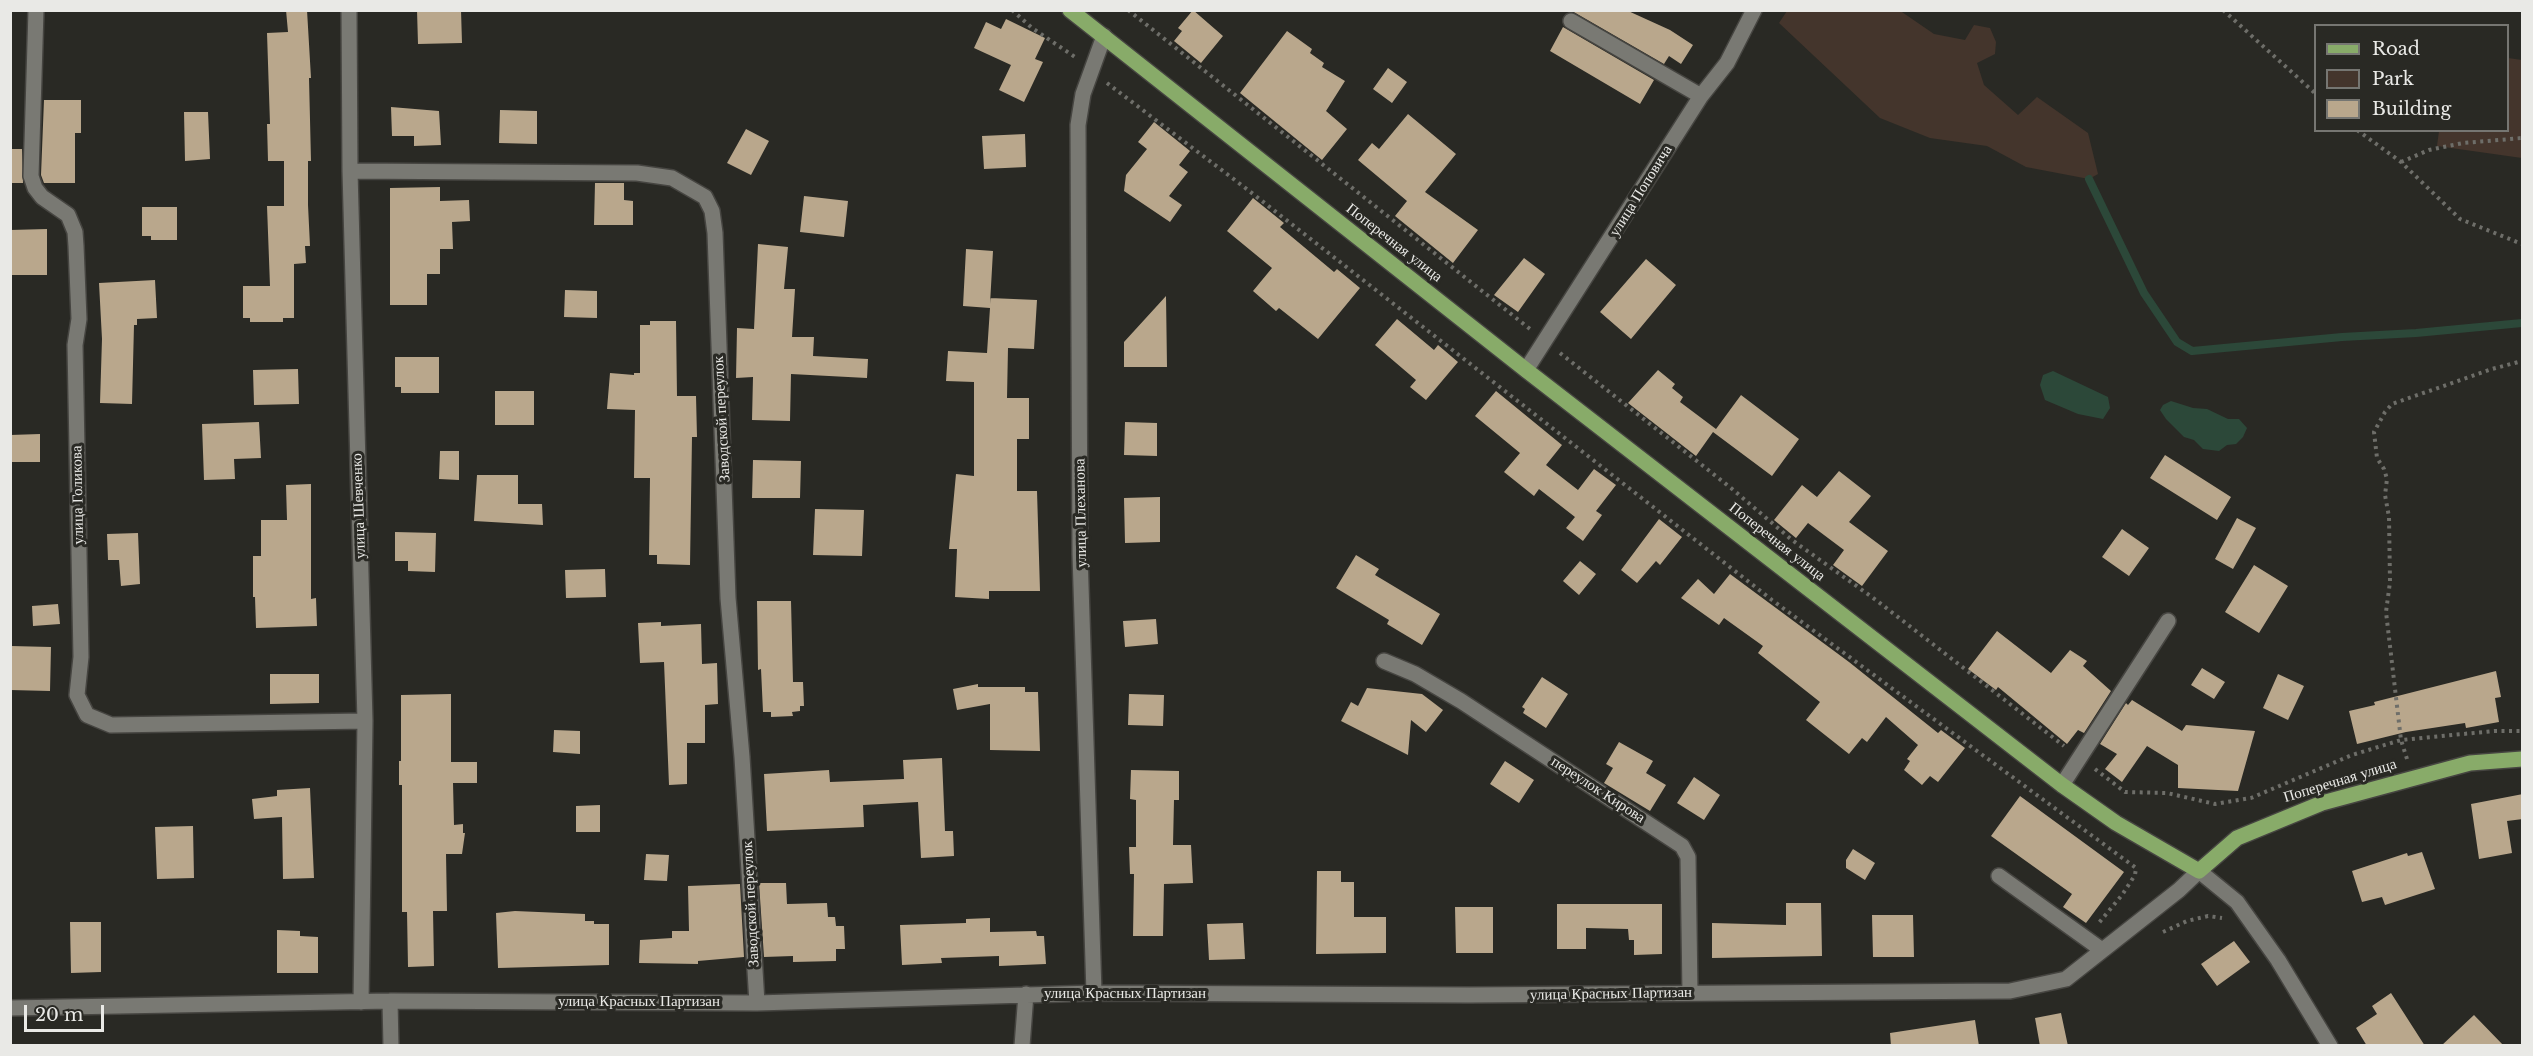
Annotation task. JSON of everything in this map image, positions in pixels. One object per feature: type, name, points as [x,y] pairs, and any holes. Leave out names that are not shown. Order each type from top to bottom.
[{"type":"main road","name":"Поперечная улица","points":[[1070,10],[1526,370],[2062,785],[2116,824],[2199,871],[2237,838],[2274,820],[2322,802],[2470,763],[2523,759]]},
{"type":"street","name":"улица Голикова","points":[[36,10],[31,176],[35,188],[42,197],[68,215],[75,232],[76,246],[79,319],[75,345],[81,657],[77,695],[87,715],[111,725],[365,721]]},
{"type":"street","name":"улица Шевченко","points":[[349,10],[350,171],[365,721],[361,1002]]},
{"type":"street","name":"улица Поповича","points":[[1526,370],[1701,96],[1727,63],[1754,10]]},
{"type":"street","points":[[1571,21],[1701,96]]},
{"type":"street","name":"улица Плеханова","points":[[1094,993],[1080,554],[1078,125],[1090,70],[1104,36]]},
{"type":"street","name":"Заводской переулок","points":[[350,171],[636,173],[672,178],[705,197],[712,212],[715,233],[728,598],[742,757],[757,1003]]},
{"type":"street","points":[[2062,785],[2168,621]]},
{"type":"street","name":"переулок Кирова","points":[[1384,661],[1415,674],[1461,701],[1682,846],[1688,857],[1690,993]]},
{"type":"street","points":[[2199,871],[2237,902],[2278,960],[2330,1046]]},
{"type":"street","name":"улица Красных Партизан","points":[[10,1008],[390,1001],[757,1003],[1094,993],[1469,995],[2010,991],[2066,978],[2179,890],[2199,871]]},
{"type":"street","points":[[1999,876],[2102,950]]},
{"type":"street","points":[[1022,1046],[1026,994]]},
{"type":"street","points":[[390,1001],[391,1046]]},
{"type":"path","points":[[1012,10],[1032,28],[1063,47],[1248,190],[1763,593],[2136,868],[2135,875],[2122,895],[2085,938]]},
{"type":"path","points":[[1128,10],[1731,488],[1792,540],[1876,600],[1944,655],[2125,792],[2167,793],[2215,804],[2251,798],[2352,755],[2401,740],[2494,731],[2523,731]]},
{"type":"path","points":[[2223,10],[2314,92]]},
{"type":"path","points":[[2360,132],[2401,162],[2460,219],[2523,244]]},
{"type":"path","points":[[2401,162],[2429,150],[2463,143],[2523,138]]},
{"type":"path","points":[[2412,777],[2401,740],[2386,612],[2391,582],[2389,517],[2385,495],[2387,479],[2384,468],[2377,458],[2374,432],[2392,404],[2492,369],[2523,361]]},
{"type":"path","points":[[2163,932],[2187,921],[2208,916],[2224,918],[2229,925]]},
{"type":"green space","points":[[1899,10],[1934,34],[1965,40],[1974,25],[1990,28],[1996,42],[1995,54],[1977,63],[1984,85],[2018,115],[2037,97],[2088,133],[2098,174],[2089,179],[2026,167],[1987,146],[1930,138],[1880,118],[1779,23],[1787,11]]},
{"type":"green space","points":[[2509,58],[2522,60],[2522,158],[2437,146],[2439,132],[2509,132]]},
{"type":"shaded area","points":[[2053,371],[2108,397],[2110,408],[2103,419],[2078,414],[2045,400],[2040,385],[2043,375]]},
{"type":"shaded area","points":[[2171,401],[2193,408],[2207,409],[2228,419],[2239,419],[2247,428],[2243,437],[2236,444],[2227,445],[2219,451],[2203,449],[2194,440],[2184,437],[2160,410],[2163,405]]},
{"type":"building","points":[[286,10],[307,10],[311,78],[309,78],[311,161],[308,161],[310,246],[305,246],[306,263],[294,264],[294,318],[283,318],[283,322],[250,322],[250,318],[243,318],[243,286],[270,286],[267,206],[284,206],[284,161],[268,161],[267,124],[270,124],[267,33],[288,32]]},
{"type":"building","points":[[417,10],[461,10],[462,43],[418,44]]},
{"type":"building","points":[[1193,10],[1223,36],[1201,63],[1174,41],[1182,31],[1178,28]]},
{"type":"building","points":[[1626,10],[1670,30],[1693,45],[1681,64],[1669,56],[1664,64],[1572,11]]},
{"type":"building","points":[[1006,19],[1045,38],[1035,59],[1043,62],[1024,102],[999,90],[1011,65],[974,48],[986,22],[1001,29]]},
{"type":"building","points":[[1563,27],[1654,80],[1640,104],[1550,51]]},
{"type":"building","points":[[1287,31],[1312,49],[1310,53],[1324,63],[1322,67],[1345,81],[1326,111],[1347,129],[1322,160],[1240,93]]},
{"type":"building","points":[[1388,68],[1407,82],[1392,103],[1373,89]]},
{"type":"building","points":[[44,100],[81,100],[81,133],[75,133],[75,183],[44,183],[41,175]]},
{"type":"building","points":[[391,107],[439,111],[441,145],[414,146],[414,136],[392,136]]},
{"type":"building","points":[[500,110],[537,111],[537,144],[499,143]]},
{"type":"building","points":[[184,112],[208,112],[210,159],[185,161]]},
{"type":"building","points":[[1408,114],[1456,154],[1425,192],[1478,230],[1453,263],[1395,216],[1407,201],[1358,160],[1372,143],[1379,149]]},
{"type":"building","points":[[1154,122],[1190,151],[1179,165],[1188,172],[1169,196],[1182,205],[1170,222],[1124,191],[1126,175],[1147,149],[1138,142]]},
{"type":"building","points":[[746,129],[769,141],[751,175],[727,163]]},
{"type":"building","points":[[1025,134],[1026,167],[984,169],[982,136]]},
{"type":"building","points":[[10,149],[22,149],[23,183],[10,183]]},
{"type":"building","points":[[595,183],[624,183],[624,200],[633,201],[633,225],[594,225]]},
{"type":"building","points":[[440,187],[440,201],[469,200],[470,221],[452,222],[453,249],[440,249],[440,274],[427,274],[427,305],[390,305],[390,188]]},
{"type":"building","points":[[804,196],[848,201],[844,237],[800,232]]},
{"type":"building","points":[[1253,198],[1284,223],[1280,227],[1334,272],[1337,269],[1360,288],[1318,339],[1279,308],[1276,311],[1253,291],[1272,268],[1227,231]]},
{"type":"building","points":[[142,207],[177,207],[177,240],[151,240],[151,236],[142,236]]},
{"type":"building","points":[[47,229],[47,275],[10,275],[10,230]]},
{"type":"building","points":[[758,244],[788,247],[784,289],[795,289],[792,337],[814,337],[813,356],[868,359],[867,378],[791,374],[790,421],[752,420],[753,377],[736,378],[737,328],[754,329]]},
{"type":"building","points":[[966,249],[993,251],[990,298],[1037,300],[1034,349],[1008,348],[1007,398],[1029,398],[1029,439],[1017,439],[1017,491],[1037,491],[1040,591],[989,591],[989,599],[955,597],[957,549],[949,549],[956,474],[974,476],[974,382],[946,381],[948,351],[987,353],[990,308],[963,306]]},
{"type":"building","points":[[1524,258],[1545,274],[1518,312],[1494,295]]},
{"type":"building","points":[[1646,259],[1676,285],[1631,339],[1600,312]]},
{"type":"building","points":[[155,280],[157,318],[137,319],[137,325],[134,325],[132,404],[100,403],[102,339],[99,283]]},
{"type":"building","points":[[565,290],[597,291],[597,318],[564,317]]},
{"type":"building","points":[[1166,296],[1167,367],[1124,367],[1124,342]]},
{"type":"building","points":[[1397,319],[1434,350],[1438,345],[1458,362],[1426,400],[1410,387],[1416,380],[1375,345]]},
{"type":"building","points":[[650,321],[676,321],[677,396],[696,396],[697,437],[692,437],[690,565],[657,564],[657,555],[649,555],[650,478],[634,478],[635,410],[607,409],[610,373],[634,375],[634,373],[640,373],[640,325],[650,325]]},
{"type":"building","points":[[395,357],[439,357],[439,393],[401,393],[401,387],[395,387]]},
{"type":"building","points":[[298,369],[299,404],[254,405],[253,370]]},
{"type":"building","points":[[1658,370],[1675,384],[1672,388],[1683,397],[1680,402],[1716,429],[1741,395],[1799,439],[1772,476],[1713,432],[1696,456],[1628,403]]},
{"type":"building","points":[[495,391],[534,391],[534,425],[495,425]]},
{"type":"building","points":[[1496,391],[1562,445],[1546,465],[1578,490],[1594,469],[1616,485],[1596,511],[1602,515],[1583,541],[1566,528],[1575,517],[1539,489],[1534,496],[1504,472],[1520,453],[1475,416]]},
{"type":"building","points":[[259,422],[261,458],[234,459],[235,479],[204,480],[202,424]]},
{"type":"building","points":[[1125,422],[1157,423],[1157,456],[1124,455]]},
{"type":"building","points":[[40,434],[40,462],[10,462],[10,435]]},
{"type":"building","points":[[440,451],[459,451],[459,480],[439,479]]},
{"type":"building","points":[[2165,455],[2231,497],[2217,520],[2150,478]]},
{"type":"building","points":[[753,460],[801,461],[800,498],[752,498]]},
{"type":"building","points":[[1839,471],[1871,496],[1849,522],[1888,551],[1862,586],[1833,565],[1844,550],[1808,523],[1796,538],[1774,520],[1802,485],[1817,497]]},
{"type":"building","points":[[477,475],[518,475],[518,504],[542,504],[543,525],[474,521]]},
{"type":"building","points":[[311,484],[311,599],[316,598],[317,626],[256,628],[253,556],[261,556],[261,520],[287,520],[286,485]]},
{"type":"building","points":[[1160,497],[1160,542],[1125,543],[1124,498]]},
{"type":"building","points":[[815,509],[864,510],[862,556],[813,555]]},
{"type":"building","points":[[2237,518],[2256,528],[2233,569],[2215,559]]},
{"type":"building","points":[[1659,519],[1682,537],[1660,565],[1656,561],[1637,583],[1621,570]]},
{"type":"building","points":[[2122,529],[2149,548],[2129,576],[2102,557]]},
{"type":"building","points":[[395,532],[436,533],[435,572],[408,571],[408,561],[395,561]]},
{"type":"building","points":[[138,533],[140,584],[121,586],[119,560],[108,560],[107,534]]},
{"type":"building","points":[[1356,555],[1379,569],[1375,575],[1440,614],[1422,645],[1387,624],[1389,620],[1336,588]]},
{"type":"building","points":[[1580,561],[1596,574],[1579,595],[1563,581]]},
{"type":"building","points":[[2254,565],[2288,586],[2259,633],[2225,612]]},
{"type":"building","points":[[605,569],[606,597],[566,598],[565,570]]},
{"type":"building","points":[[1730,574],[1849,662],[1938,733],[1941,730],[1965,748],[1938,782],[1930,776],[1922,785],[1904,770],[1910,761],[1907,759],[1918,745],[1886,717],[1867,742],[1862,738],[1849,754],[1806,720],[1820,702],[1758,653],[1763,646],[1724,618],[1719,625],[1681,598],[1698,579],[1714,594]]},
{"type":"building","points":[[757,601],[791,601],[793,682],[803,682],[804,706],[800,706],[800,711],[792,712],[793,716],[771,717],[771,712],[763,712],[761,669],[758,670]]},
{"type":"building","points":[[58,604],[60,624],[33,626],[32,606]]},
{"type":"building","points":[[1156,619],[1158,644],[1125,647],[1123,621]]},
{"type":"building","points":[[661,622],[661,626],[701,624],[702,664],[717,663],[718,704],[705,705],[705,743],[687,743],[687,784],[669,785],[664,662],[640,663],[638,623]]},
{"type":"building","points":[[1997,631],[2051,673],[2070,650],[2087,661],[2083,666],[2111,691],[2084,733],[2078,730],[2067,744],[1998,687],[1996,690],[1968,669]]},
{"type":"building","points":[[11,646],[51,647],[50,691],[10,690]]},
{"type":"building","points":[[2202,668],[2225,682],[2214,699],[2191,685]]},
{"type":"building","points":[[2496,671],[2501,697],[2495,698],[2499,722],[2466,728],[2465,723],[2406,732],[2357,744],[2349,711],[2375,705],[2374,702]]},
{"type":"building","points":[[270,674],[319,674],[319,703],[270,704]]},
{"type":"building","points":[[2278,674],[2304,686],[2288,720],[2263,708]]},
{"type":"building","points":[[1542,677],[1568,694],[1546,728],[1523,713],[1525,709],[1522,707]]},
{"type":"building","points":[[978,684],[978,687],[1025,687],[1025,692],[1038,692],[1040,751],[990,750],[990,704],[957,710],[953,689]]},
{"type":"building","points":[[1367,688],[1422,694],[1443,710],[1426,732],[1411,720],[1408,755],[1341,721],[1351,702],[1358,706]]},
{"type":"building","points":[[451,694],[451,762],[477,762],[477,783],[453,783],[454,825],[463,824],[463,833],[465,833],[462,854],[446,854],[447,911],[433,911],[434,966],[408,967],[407,912],[402,912],[402,785],[399,785],[401,695]]},
{"type":"building","points":[[1129,694],[1164,695],[1163,726],[1128,725]]},
{"type":"building","points":[[2132,700],[2182,731],[2186,725],[2255,731],[2238,791],[2178,788],[2178,765],[2147,746],[2122,782],[2105,769],[2117,754],[2100,744],[2126,703],[2128,705]]},
{"type":"building","points":[[554,730],[580,731],[580,754],[553,752]]},
{"type":"building","points":[[1619,742],[1653,761],[1646,773],[1666,785],[1650,811],[1604,783],[1613,768],[1606,764]]},
{"type":"building","points":[[942,758],[945,831],[953,831],[954,856],[921,858],[918,802],[863,805],[864,827],[767,831],[764,774],[829,770],[830,782],[904,779],[903,760]]},
{"type":"building","points":[[1505,761],[1534,780],[1519,803],[1490,784]]},
{"type":"building","points":[[1131,770],[1179,771],[1179,800],[1174,800],[1173,845],[1191,845],[1193,883],[1164,884],[1163,936],[1133,936],[1134,874],[1130,874],[1129,847],[1136,847],[1136,800],[1130,799]]},
{"type":"building","points":[[1694,777],[1720,795],[1704,820],[1677,803]]},
{"type":"building","points":[[310,788],[314,878],[283,879],[282,817],[254,819],[252,799],[277,796],[277,790]]},
{"type":"building","points":[[2523,794],[2523,819],[2507,821],[2512,853],[2479,859],[2471,804]]},
{"type":"building","points":[[2020,796],[2124,872],[2086,923],[2063,907],[2072,894],[1991,836]]},
{"type":"building","points":[[600,805],[600,832],[576,832],[576,806]]},
{"type":"building","points":[[193,826],[194,878],[157,879],[155,827]]},
{"type":"building","points":[[1853,849],[1875,863],[1865,880],[1846,868],[1846,860]]},
{"type":"building","points":[[2422,852],[2435,889],[2385,905],[2382,897],[2362,902],[2352,871],[2407,853],[2408,856]]},
{"type":"building","points":[[646,854],[669,855],[667,881],[644,880]]},
{"type":"building","points":[[1317,871],[1341,871],[1341,882],[1354,882],[1354,917],[1386,917],[1386,953],[1316,954]]},
{"type":"building","points":[[759,883],[786,883],[787,904],[827,903],[828,917],[835,917],[836,926],[844,926],[845,949],[836,949],[836,961],[793,962],[793,956],[764,957]]},
{"type":"building","points":[[740,884],[744,957],[698,961],[698,964],[639,963],[640,940],[672,938],[672,931],[689,931],[688,886]]},
{"type":"building","points":[[1786,903],[1821,903],[1822,956],[1712,958],[1712,923],[1786,925]]},
{"type":"building","points":[[1557,904],[1662,904],[1662,954],[1634,955],[1634,940],[1629,940],[1628,929],[1586,928],[1586,949],[1557,949]]},
{"type":"building","points":[[1455,907],[1493,907],[1493,953],[1456,953]]},
{"type":"building","points":[[515,911],[585,914],[585,921],[594,921],[594,924],[609,924],[609,965],[498,968],[496,913]]},
{"type":"building","points":[[1872,915],[1913,915],[1914,957],[1873,957]]},
{"type":"building","points":[[990,918],[990,932],[1036,931],[1037,936],[1044,936],[1046,964],[999,966],[999,956],[941,958],[942,963],[902,965],[900,925],[966,923],[966,919]]},
{"type":"building","points":[[70,922],[101,922],[101,972],[71,973]]},
{"type":"building","points":[[1243,923],[1245,959],[1209,960],[1207,924]]},
{"type":"building","points":[[277,930],[300,931],[300,936],[318,937],[318,973],[277,973]]},
{"type":"building","points":[[2234,941],[2250,962],[2217,986],[2201,964]]},
{"type":"building","points":[[2391,993],[2425,1046],[2367,1046],[2356,1028],[2377,1014],[2372,1006]]},
{"type":"building","points":[[2061,1013],[2068,1046],[2040,1046],[2035,1018]]},
{"type":"building","points":[[2474,1015],[2504,1046],[2441,1046]]},
{"type":"building","points":[[1975,1020],[1979,1046],[1891,1046],[1890,1033]]},
{"type":"waterway","points":[[2089,179],[2144,293],[2177,342],[2192,351],[2522,323]]}]
